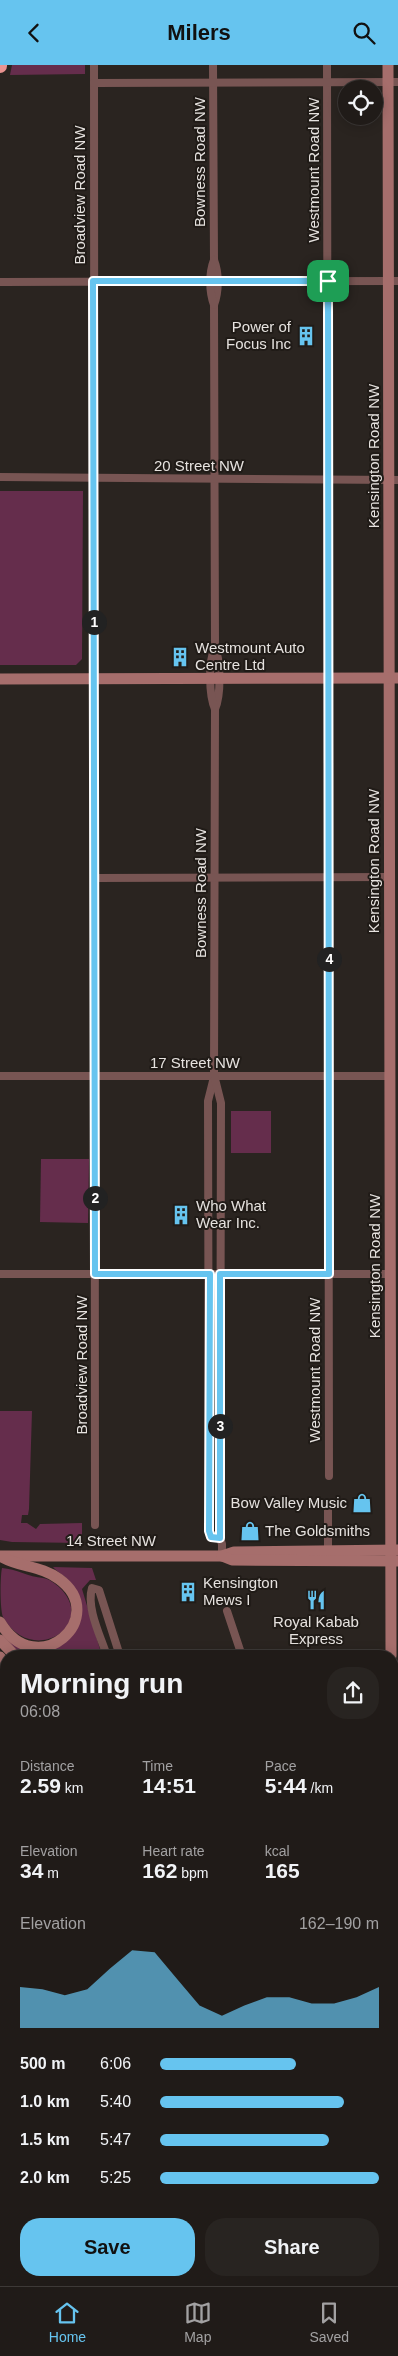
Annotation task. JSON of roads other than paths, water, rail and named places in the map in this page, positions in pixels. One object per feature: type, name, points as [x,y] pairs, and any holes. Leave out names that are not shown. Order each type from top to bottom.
[{"type":"street","name":"Broadview Road NW","points":[[94,65],[95,1525]]},
{"type":"street","name":"Bowness Road NW","points":[[213,65],[214,260],[217,268],[214,281],[217,297],[214,305],[215,648],[211,655],[215,678],[211,701],[215,709],[216,877],[214,1077],[208,1101],[210,1274],[209,1531],[211,1537],[220,1538],[221,1103],[214,1077]]},
{"type":"street","name":"Westmount Road NW","points":[[327,65],[329,1476]]},
{"type":"street","name":"Kensington Road NW","points":[[388,65],[393,82],[394,678],[389,877],[394,928],[390,1076],[390,1273],[394,1306],[395,1555],[391,1650]]},
{"type":"street","points":[[94,83],[393,82]]},
{"type":"street","points":[[2,281],[393,281]]},
{"type":"street","name":"20 Street NW","points":[[0,477],[215,480],[393,479]]},
{"type":"street","points":[[0,679],[394,678]]},
{"type":"street","points":[[96,878],[389,877]]},
{"type":"street","name":"17 Street NW","points":[[0,1076],[390,1076]]},
{"type":"street","points":[[0,1274],[390,1273]]},
{"type":"street","points":[[328,1505],[328,1550]]},
{"type":"street","points":[[220,1538],[222,1555]]},
{"type":"street","name":"14 Street NW","points":[[0,1556],[222,1555],[234,1552],[328,1550],[395,1555]]},
{"type":"street","name":"14 Street NW","points":[[222,1555],[232,1560],[395,1555]]},
{"type":"street","points":[[0,1556],[14,1564],[41,1570],[58,1578],[72,1592],[76,1607],[75,1623],[68,1634],[58,1643],[42,1647],[20,1642],[8,1634],[0,1622]]},
{"type":"street","points":[[105,1650],[90,1600],[92,1588],[99,1590],[118,1650]]},
{"type":"street","points":[[227,1611],[240,1650]]},
{"type":"street","points":[[0,1640],[9,1650]]},
{"type":"place","name":"Power of Focus Inc","points":[[306,336]]},
{"type":"place","name":"Westmount Auto Centre Ltd","points":[[180,657]]},
{"type":"place","name":"Who What Wear Inc.","points":[[181,1215]]},
{"type":"place","name":"Bow Valley Music","points":[[362,1503]]},
{"type":"place","name":"The Goldsmiths","points":[[250,1531]]},
{"type":"place","name":"Kensington Mews I","points":[[188,1592]]},
{"type":"place","name":"Royal Kabab Express","points":[[316,1600]]}]
